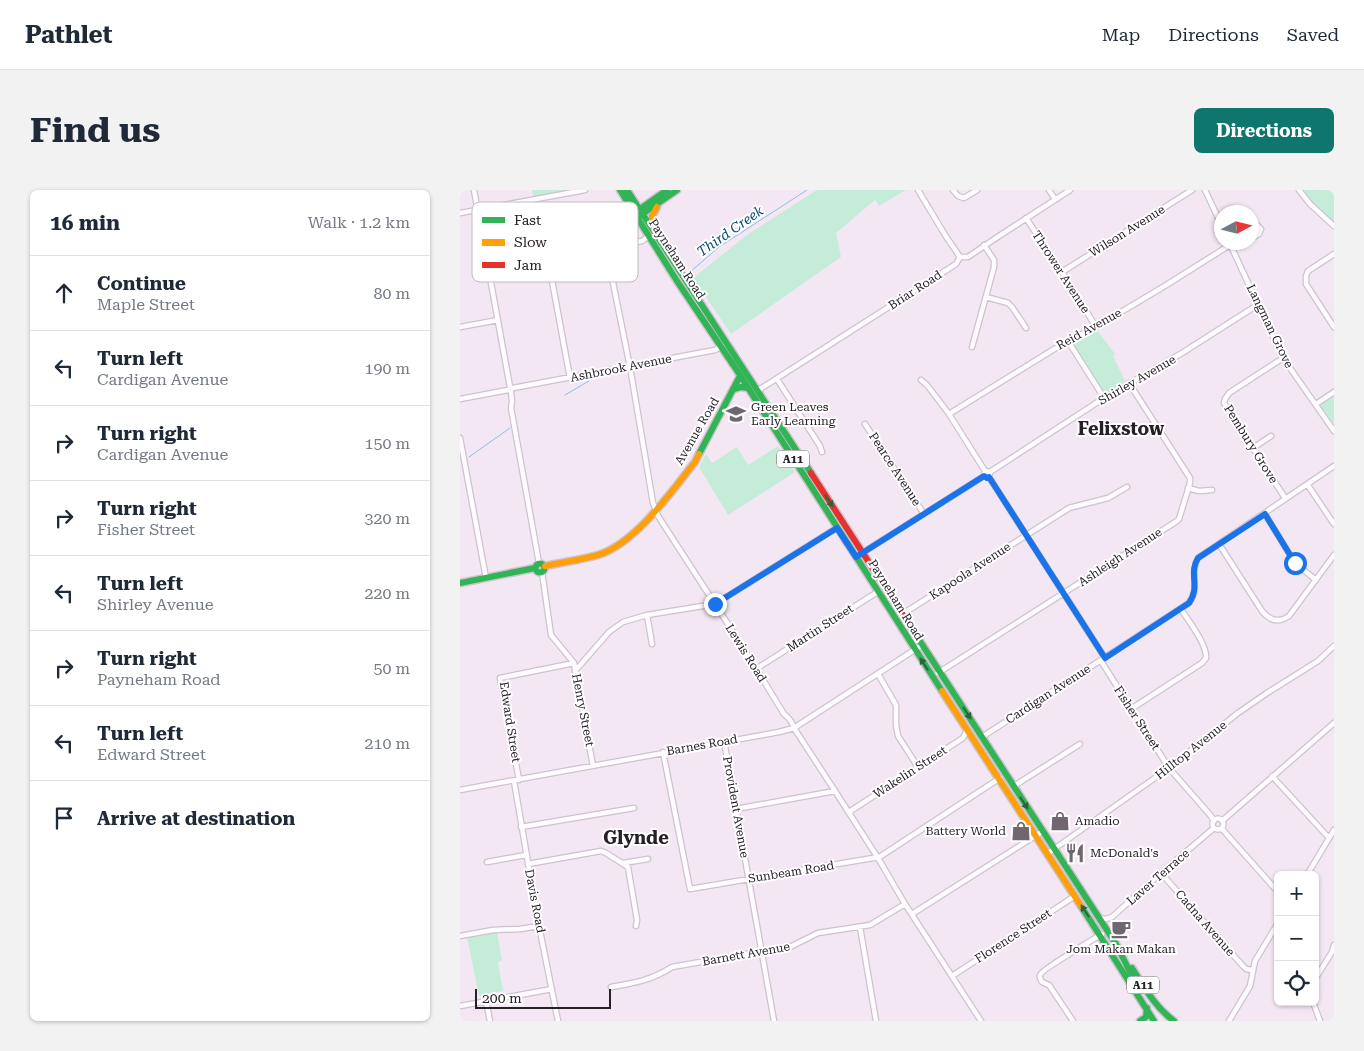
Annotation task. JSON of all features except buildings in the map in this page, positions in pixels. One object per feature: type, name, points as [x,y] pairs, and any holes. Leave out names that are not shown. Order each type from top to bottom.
[{"type":"main road","name":"Payneham Road","points":[[620,190],[629,202]]},
{"type":"main road","name":"Payneham Road","points":[[627,190],[632,202]]},
{"type":"main road","points":[[638,214],[667,190]]},
{"type":"main road","points":[[638,214],[661,202],[677,190]]},
{"type":"main road","points":[[652,234],[652,215],[661,202]]},
{"type":"main road","name":"Payneham Road","points":[[638,214],[723,345],[767,418],[859,555],[895,619],[1147,1008],[1158,1021]]},
{"type":"main road","name":"Payneham Road","points":[[723,345],[738,362],[757,391],[840,526]]},
{"type":"main road","points":[[738,362],[741,368],[740,376],[749,379]]},
{"type":"main road","name":"Avenue Road","points":[[460,583],[599,555],[619,546],[656,511],[695,462],[740,376]]},
{"type":"main road","points":[[734,389],[748,388]]},
{"type":"main road","points":[[766,405],[770,413],[767,418]]},
{"type":"main road","name":"Payneham Road","points":[[859,555],[885,587],[1116,944],[1158,1021]]},
{"type":"main road","points":[[1077,885],[1075,896],[1085,896]]},
{"type":"main road","name":"A11","points":[[1116,944],[1156,1004],[1172,1021]]},
{"type":"main road","points":[[1140,1021],[1146,1017],[1147,1008]]},
{"type":"main road","points":[[1158,1021],[1172,1021]]},
{"type":"street","points":[[517,202],[585,190]]},
{"type":"street","points":[[918,190],[960,256]]},
{"type":"street","points":[[953,190],[958,196],[964,198],[977,190]]},
{"type":"street","points":[[1049,190],[1055,199]]},
{"type":"street","name":"Briar Road","points":[[757,391],[956,264],[960,256],[968,257],[1070,190]]},
{"type":"street","name":"Wilson Avenue","points":[[1062,272],[1192,190]]},
{"type":"street","points":[[1204,190],[1214,210]]},
{"type":"street","points":[[1299,190],[1310,204],[1334,226]]},
{"type":"street","name":"Thrower Avenue","points":[[1026,218],[1096,326]]},
{"type":"street","points":[[638,242],[652,234]]},
{"type":"street","points":[[972,347],[994,264],[994,260],[984,245]]},
{"type":"street","name":"Reid Avenue","points":[[948,414],[1068,341],[1164,287],[1222,250]]},
{"type":"street","name":"Langman Grove","points":[[1232,250],[1283,358],[1334,431]]},
{"type":"street","points":[[1334,254],[1308,271],[1306,284],[1334,327]]},
{"type":"street","name":"Henry Street","points":[[491,282],[511,389],[511,408],[552,635],[574,664],[593,766]]},
{"type":"street","points":[[552,282],[570,378]]},
{"type":"street","name":"Lewis Road","points":[[613,282],[630,367],[653,503],[658,516],[784,714],[790,718],[794,728],[981,1021]]},
{"type":"street","points":[[986,297],[1008,303],[1026,328]]},
{"type":"street","name":"Shirley Avenue","points":[[859,555],[1104,398],[1182,353],[1258,304]]},
{"type":"street","points":[[460,327],[498,320]]},
{"type":"street","points":[[1068,341],[1104,398]]},
{"type":"street","name":"Ashbrook Avenue","points":[[460,399],[715,350],[723,345]]},
{"type":"street","name":"Pembury Grove","points":[[1283,358],[1229,393],[1224,403],[1285,498]]},
{"type":"street","points":[[777,379],[822,452]]},
{"type":"street","name":"Fisher Street","points":[[920,380],[927,385],[948,414],[1064,593],[1131,708],[1169,768],[1214,821]]},
{"type":"street","points":[[1129,384],[1189,474],[1190,483],[1188,488],[1198,491],[1212,490]]},
{"type":"street","points":[[1316,404],[1334,392]]},
{"type":"street","name":"Pearce Avenue","points":[[866,424],[924,514]]},
{"type":"street","points":[[1253,448],[1271,436]]},
{"type":"street","points":[[460,438],[486,578]]},
{"type":"street","name":"Cardigan Avenue","points":[[982,737],[1189,603],[1196,587],[1194,572],[1198,558],[1334,466]]},
{"type":"street","points":[[1307,484],[1334,524]]},
{"type":"street","name":"Kapoola Avenue","points":[[895,619],[1069,508],[1108,498],[1127,487]]},
{"type":"street","name":"Ashleigh Avenue","points":[[933,677],[1177,521],[1181,514],[1188,488]]},
{"type":"street","points":[[1265,514],[1295,563],[1316,580]]},
{"type":"street","points":[[575,671],[609,632],[623,622],[647,615],[715,604],[840,526]]},
{"type":"street","points":[[1219,544],[1262,611],[1272,620],[1279,620],[1289,616],[1334,555]]},
{"type":"street","name":"Martin Street","points":[[756,669],[885,587]]},
{"type":"street","points":[[1131,708],[1202,663],[1206,658],[1207,655],[1203,644],[1181,609]]},
{"type":"street","points":[[647,615],[652,644]]},
{"type":"street","name":"Barnes Road","points":[[460,790],[625,761],[663,752],[794,728],[922,645]]},
{"type":"street","name":"Hilltop Avenue","points":[[1048,854],[1169,768],[1238,713],[1318,661],[1334,646]]},
{"type":"street","name":"Edward Street","points":[[516,780],[500,678],[574,664]]},
{"type":"street","points":[[878,674],[896,705],[898,736],[918,767]]},
{"type":"street","points":[[1222,821],[1334,723]]},
{"type":"street","name":"Wakelin Street","points":[[848,812],[962,739],[967,730]]},
{"type":"street","name":"Provident Avenue","points":[[724,741],[774,1021]]},
{"type":"street","points":[[1014,786],[1080,744]]},
{"type":"street","name":"Sunbeam Road","points":[[663,752],[690,889],[878,858],[1006,774]]},
{"type":"street","points":[[1272,776],[1329,838]]},
{"type":"street","name":"Davis Road","points":[[516,780],[521,827],[558,1021]]},
{"type":"street","points":[[736,809],[835,790]]},
{"type":"street","points":[[521,827],[634,808]]},
{"type":"street","points":[[1222,821],[1218,819],[1214,821],[1214,828],[1222,829],[1274,888]]},
{"type":"street","points":[[1222,821],[1224,826],[1222,829]]},
{"type":"street","name":"Laver Terrace","points":[[1099,918],[1106,919],[1112,916],[1214,828]]},
{"type":"street","points":[[1309,871],[1334,830]]},
{"type":"street","points":[[912,914],[1043,831]]},
{"type":"street","points":[[528,864],[602,851],[623,863],[628,866],[629,870],[637,920],[636,926]]},
{"type":"street","points":[[487,862],[526,855]]},
{"type":"street","points":[[623,863],[648,859]]},
{"type":"street","name":"Cadna Avenue","points":[[1161,873],[1242,965],[1246,969],[1252,970]]},
{"type":"street","name":"Florence Street","points":[[952,976],[1075,896]]},
{"type":"street","name":"Barnett Avenue","points":[[611,987],[640,982],[659,976],[672,967],[797,945],[818,933],[860,927],[875,922],[905,904]]},
{"type":"street","points":[[460,936],[493,930],[539,926]]},
{"type":"street","points":[[860,927],[876,1021]]},
{"type":"street","points":[[1229,1021],[1250,986],[1255,961],[1274,930]]},
{"type":"street","points":[[1073,1021],[1049,986],[1042,982],[1039,976],[1040,973],[1107,931]]},
{"type":"street","points":[[1319,973],[1332,952],[1334,945]]},
{"type":"street","points":[[460,1006],[552,989]]},
{"type":"street","points":[[486,1001],[490,1021]]},
{"type":"street","points":[[1314,1006],[1320,1021]]},
{"type":"green space","points":[[532,190],[571,190],[533,197]]},
{"type":"green space","points":[[817,190],[906,190],[879,206],[875,200],[836,233],[841,257],[731,334],[693,278],[747,235]]},
{"type":"green space","points":[[1300,190],[1334,190],[1334,224],[1307,199]]},
{"type":"green space","points":[[1096,329],[1115,354],[1113,356],[1125,381],[1105,394],[1072,342]]},
{"type":"green space","points":[[1334,393],[1334,431],[1316,404]]},
{"type":"green space","points":[[778,446],[795,472],[728,515],[699,467],[706,454],[712,463],[737,447],[748,465]]},
{"type":"green space","points":[[497,932],[502,961],[498,962],[503,991],[479,996],[467,937]]},
{"type":"waterway","name":"Third Creek","points":[[690,272],[719,247],[807,190]]},
{"type":"waterway","name":"Third Creek","points":[[565,395],[589,381]]},
{"type":"waterway","name":"Third Creek","points":[[469,457],[510,428]]},
{"type":"traffic: fast","points":[[620,190],[628,202]]},
{"type":"traffic: fast","points":[[627,190],[635,202]]},
{"type":"traffic: fast","points":[[638,211],[667,190]]},
{"type":"traffic: fast","points":[[638,217],[677,190]]},
{"type":"traffic: fast","points":[[638,207],[811,473]]},
{"type":"traffic: fast","points":[[638,219],[942,691]]},
{"type":"traffic: fast","points":[[699,454],[740,376]]},
{"type":"traffic: fast","points":[[734,389],[748,388]]},
{"type":"traffic: fast","points":[[540,563],[545,568],[540,573],[535,568],[540,563]]},
{"type":"traffic: fast","points":[[460,583],[535,568]]},
{"type":"traffic: fast","points":[[903,615],[1116,944],[1132,976]]},
{"type":"traffic: fast","points":[[1081,906],[1154,1021]]},
{"type":"traffic: fast","points":[[1132,968],[1156,1003],[1174,1021]]},
{"type":"traffic: fast","points":[[1140,1021],[1146,1017],[1147,1008]]},
{"type":"traffic: slow","points":[[654,230],[652,216],[657,207]]},
{"type":"traffic: slow","points":[[545,566],[598,555],[626,540],[664,501],[695,462],[699,454]]},
{"type":"traffic: slow","points":[[942,691],[1081,906]]},
{"type":"traffic: jam","points":[[811,473],[903,615]]},
{"type":"place","name":"Green Leaves Early Learning","points":[[736,414]]},
{"type":"place","name":"Amadio","points":[[1060,821]]},
{"type":"place","name":"Battery World","points":[[1021,831]]},
{"type":"place","name":"McDonald's","points":[[1075,853]]},
{"type":"place","name":"Jom Makan Makan","points":[[1121,929]]},
{"type":"district","name":"Felixstow","points":[[1121,428]]},
{"type":"district","name":"Glynde","points":[[636,837]]},
{"type":"route","points":[[715,604],[837,528],[856,557],[984,476],[989,477],[1105,658],[1189,603],[1196,587],[1194,567],[1198,558],[1265,514],[1295,563]]}]
